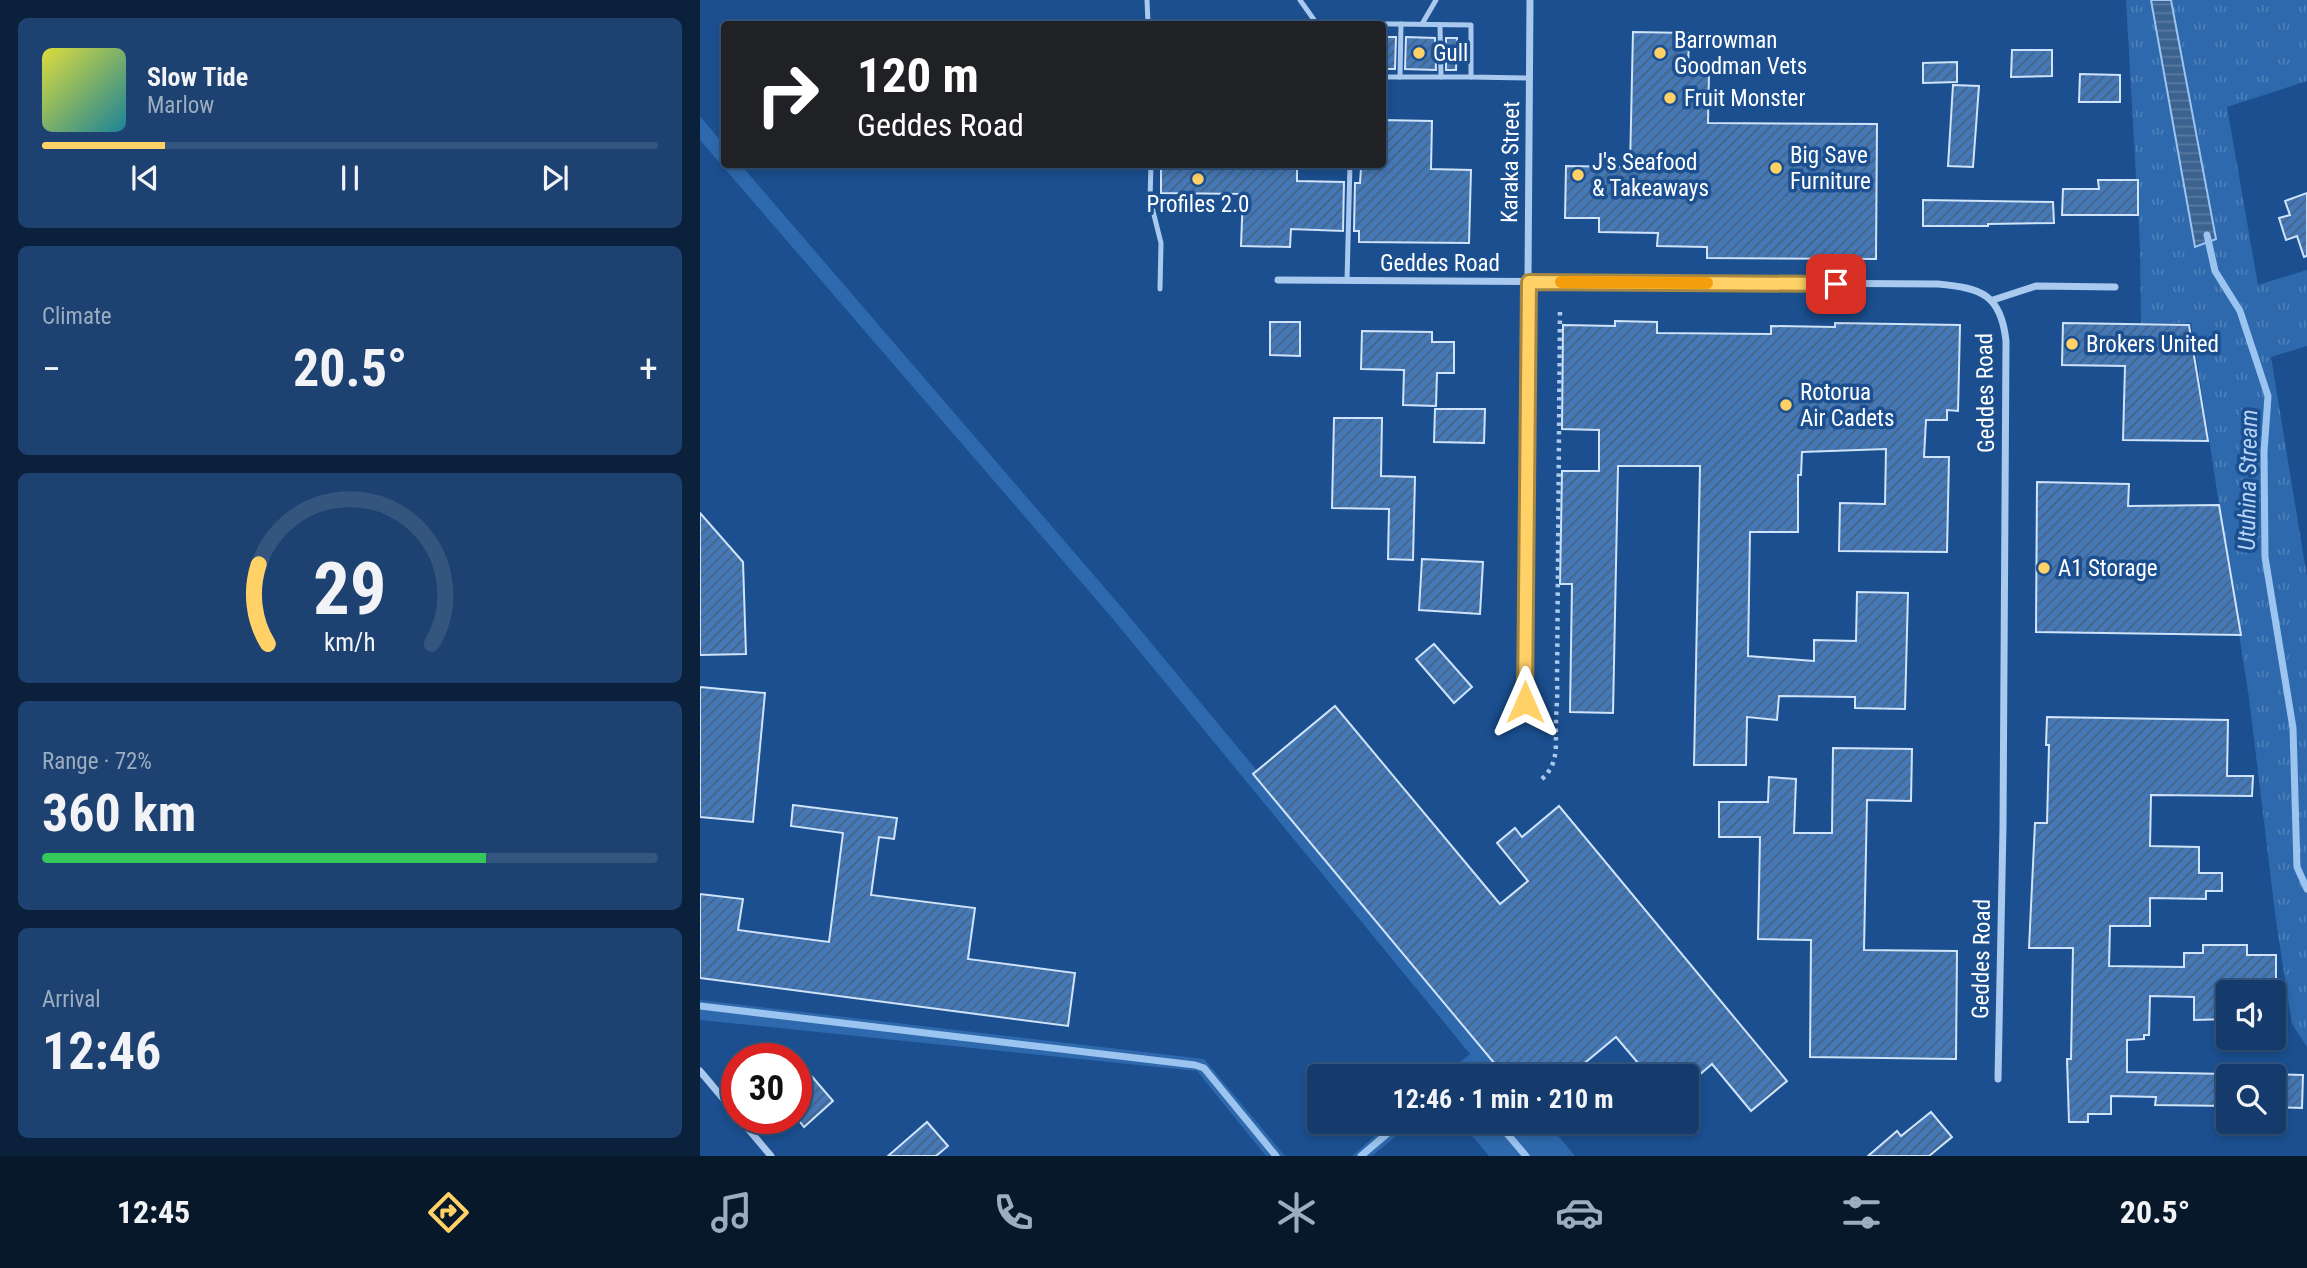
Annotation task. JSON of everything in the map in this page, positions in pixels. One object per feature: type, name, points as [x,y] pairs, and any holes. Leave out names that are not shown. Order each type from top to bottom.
[{"type":"street","name":"Karaka Street","points":[[1525,702],[1530,0]]},
{"type":"street","name":"Geddes Road","points":[[1279,280],[1938,284],[1966,286],[1993,300],[2001,315],[2006,341],[2003,813],[1998,1079]]},
{"type":"street","points":[[1993,300],[2036,286],[2115,287]]},
{"type":"street","points":[[700,1070],[721,1096]]},
{"type":"street","points":[[752,1134],[771,1156]]},
{"type":"lane","points":[[1147,0],[1148,21]]},
{"type":"lane","points":[[1300,0],[1315,21]]},
{"type":"lane","points":[[1422,24],[1436,0]]},
{"type":"lane","points":[[1386,24],[1471,25],[1471,77]]},
{"type":"lane","points":[[1400,77],[1401,24]]},
{"type":"lane","points":[[1440,25],[1441,77]]},
{"type":"lane","points":[[1386,77],[1530,78]]},
{"type":"lane","points":[[1151,168],[1150,199],[1161,243],[1160,289]]},
{"type":"lane","points":[[1347,281],[1350,168]]},
{"type":"path","points":[[1542,779],[1551,771],[1555,759],[1559,704],[1560,308]]},
{"type":"green space","points":[[2126,0],[2307,0],[2307,81],[2227,107],[2258,285],[2307,270],[2307,346],[2271,357],[2307,577],[2307,1047],[2292,1024],[2276,921],[2249,698],[2191,323],[2141,323],[2140,247]]},
{"type":"green space","points":[[700,116],[721,141],[721,164],[700,140]]},
{"type":"green space","points":[[724,168],[744,168],[1123,609],[1500,1064],[1458,1064],[1470,1054],[1113,619]]},
{"type":"green space","points":[[700,1000],[1204,1059],[1285,1156],[1266,1156],[1197,1071],[700,1020]]},
{"type":"green space","points":[[1377,1134],[1399,1134],[1372,1156],[1352,1156]]},
{"type":"green space","points":[[1470,1134],[1557,1134],[1575,1156],[1489,1156]]},
{"type":"shaded area","points":[[2151,0],[2171,0],[2216,239],[2195,247]]},
{"type":"building","points":[[1633,32],[1689,33],[1688,73],[1709,73],[1708,123],[1877,124],[1876,259],[1707,258],[1707,247],[1657,246],[1658,233],[1599,232],[1599,218],[1565,218],[1566,166],[1630,167]]},
{"type":"building","points":[[1386,37],[1396,37],[1395,69],[1386,69]]},
{"type":"building","points":[[1406,37],[1435,38],[1436,70],[1405,69]]},
{"type":"building","points":[[1446,38],[1457,38],[1456,70],[1446,70]]},
{"type":"building","points":[[2012,50],[2052,50],[2052,76],[2011,77]]},
{"type":"building","points":[[1957,62],[1957,82],[1923,83],[1923,63]]},
{"type":"building","points":[[2080,74],[2120,75],[2120,102],[2079,102]]},
{"type":"building","points":[[1953,85],[1979,86],[1973,167],[1948,166]]},
{"type":"building","points":[[1386,120],[1432,121],[1431,169],[1471,170],[1469,243],[1359,242],[1359,231],[1354,231],[1355,183],[1360,183],[1361,168],[1386,168]]},
{"type":"building","points":[[1161,168],[1297,168],[1297,181],[1344,182],[1343,231],[1291,229],[1290,247],[1241,246],[1243,194],[1161,193]]},
{"type":"building","points":[[2098,180],[2138,180],[2138,215],[2062,215],[2063,189],[2099,189]]},
{"type":"building","points":[[2307,193],[2307,256],[2304,257],[2297,236],[2286,240],[2279,218],[2290,215],[2285,201]]},
{"type":"building","points":[[1923,200],[2053,202],[2054,223],[1923,226]]},
{"type":"building","points":[[1615,321],[1657,322],[1657,333],[1771,334],[1771,326],[1835,327],[1835,323],[1960,325],[1958,411],[1947,410],[1947,420],[1926,420],[1924,457],[1949,457],[1947,552],[1839,551],[1840,503],[1885,504],[1886,449],[1802,452],[1801,475],[1798,475],[1798,532],[1750,532],[1748,656],[1814,661],[1814,640],[1856,641],[1857,592],[1908,593],[1905,709],[1855,708],[1855,697],[1779,696],[1777,720],[1747,717],[1746,765],[1694,765],[1700,466],[1618,466],[1613,713],[1570,712],[1572,584],[1560,584],[1562,471],[1599,471],[1599,430],[1562,429],[1563,325],[1615,326]]},
{"type":"building","points":[[1270,322],[1300,322],[1300,356],[1270,355]]},
{"type":"building","points":[[2063,323],[2189,325],[2208,441],[2123,440],[2125,366],[2062,365]]},
{"type":"building","points":[[1362,331],[1432,332],[1432,342],[1454,342],[1454,373],[1437,373],[1436,406],[1403,405],[1404,370],[1361,369]]},
{"type":"building","points":[[1435,409],[1485,409],[1484,443],[1434,442]]},
{"type":"building","points":[[1334,418],[1382,418],[1381,476],[1415,477],[1413,560],[1388,559],[1389,509],[1332,508]]},
{"type":"building","points":[[2037,482],[2129,484],[2128,506],[2219,505],[2241,635],[2036,632]]},
{"type":"building","points":[[700,513],[743,562],[746,654],[700,655]]},
{"type":"building","points":[[1422,559],[1483,562],[1480,614],[1419,610]]},
{"type":"building","points":[[1434,644],[1472,687],[1454,703],[1416,659]]},
{"type":"building","points":[[700,687],[765,693],[753,822],[700,817]]},
{"type":"building","points":[[1335,706],[1500,904],[1528,881],[1497,843],[1515,828],[1522,837],[1559,806],[1787,1081],[1751,1111],[1712,1064],[1699,1075],[1699,1064],[1639,1064],[1616,1037],[1583,1064],[1495,1064],[1253,774]]},
{"type":"building","points":[[2047,717],[2228,720],[2227,776],[2253,776],[2252,796],[2151,795],[2150,846],[2199,847],[2199,873],[2222,873],[2222,891],[2206,891],[2206,899],[2150,898],[2150,926],[2110,926],[2109,966],[2184,967],[2184,953],[2203,953],[2203,945],[2247,945],[2247,955],[2276,955],[2276,980],[2216,980],[2216,1019],[2194,1020],[2194,997],[2150,996],[2149,1035],[2144,1035],[2144,1039],[2127,1040],[2127,1072],[2216,1074],[2216,1106],[2155,1105],[2156,1097],[2111,1096],[2111,1114],[2088,1114],[2088,1122],[2069,1122],[2067,1059],[2071,1059],[2073,948],[2029,948],[2035,823],[2047,823],[2049,745],[2046,745]]},
{"type":"building","points":[[1833,748],[1912,749],[1911,801],[1867,800],[1864,950],[1957,951],[1956,1059],[1810,1057],[1811,940],[1758,939],[1760,837],[1719,837],[1719,802],[1768,802],[1769,777],[1796,779],[1794,833],[1832,833]]},
{"type":"building","points":[[793,805],[897,818],[894,839],[879,837],[871,895],[975,908],[968,959],[1075,973],[1068,1026],[700,978],[700,894],[743,899],[738,930],[829,942],[843,833],[791,826]]},
{"type":"building","points":[[2286,1074],[2303,1075],[2302,1108],[2286,1107]]},
{"type":"building","points":[[812,1077],[833,1101],[812,1120]]},
{"type":"building","points":[[1931,1112],[1952,1137],[1929,1156],[1868,1156],[1897,1131],[1901,1136]]},
{"type":"building","points":[[927,1122],[948,1146],[936,1156],[888,1156]]},
{"type":"waterway","name":"Utuhina Stream","points":[[2207,235],[2215,271],[2240,311],[2268,396],[2264,452],[2265,557],[2293,728],[2297,867],[2307,889]]},
{"type":"waterway","points":[[700,1006],[1195,1065],[1204,1068],[1276,1156]]},
{"type":"waterway","points":[[1361,1156],[1387,1134]]},
{"type":"waterway","points":[[1507,1134],[1526,1156]]},
{"type":"slow traffic","points":[[1561,282],[1707,283]]},
{"type":"place","name":"Gull","points":[[1419,53]]},
{"type":"place","name":"Barrowman Goodman Vets","points":[[1660,53]]},
{"type":"place","name":"Fruit Monster","points":[[1670,98]]},
{"type":"place","name":"Big Save Furniture","points":[[1776,168]]},
{"type":"place","name":"J's Seafood & Takeaways","points":[[1578,175]]},
{"type":"place","name":"Profiles 2.0","points":[[1198,179]]},
{"type":"place","name":"Brokers United","points":[[2072,344]]},
{"type":"place","name":"Rotorua Air Cadets","points":[[1786,405]]},
{"type":"place","name":"A1 Storage","points":[[2044,568]]},
{"type":"route","points":[[1525,702],[1529,282],[1836,284]]}]
